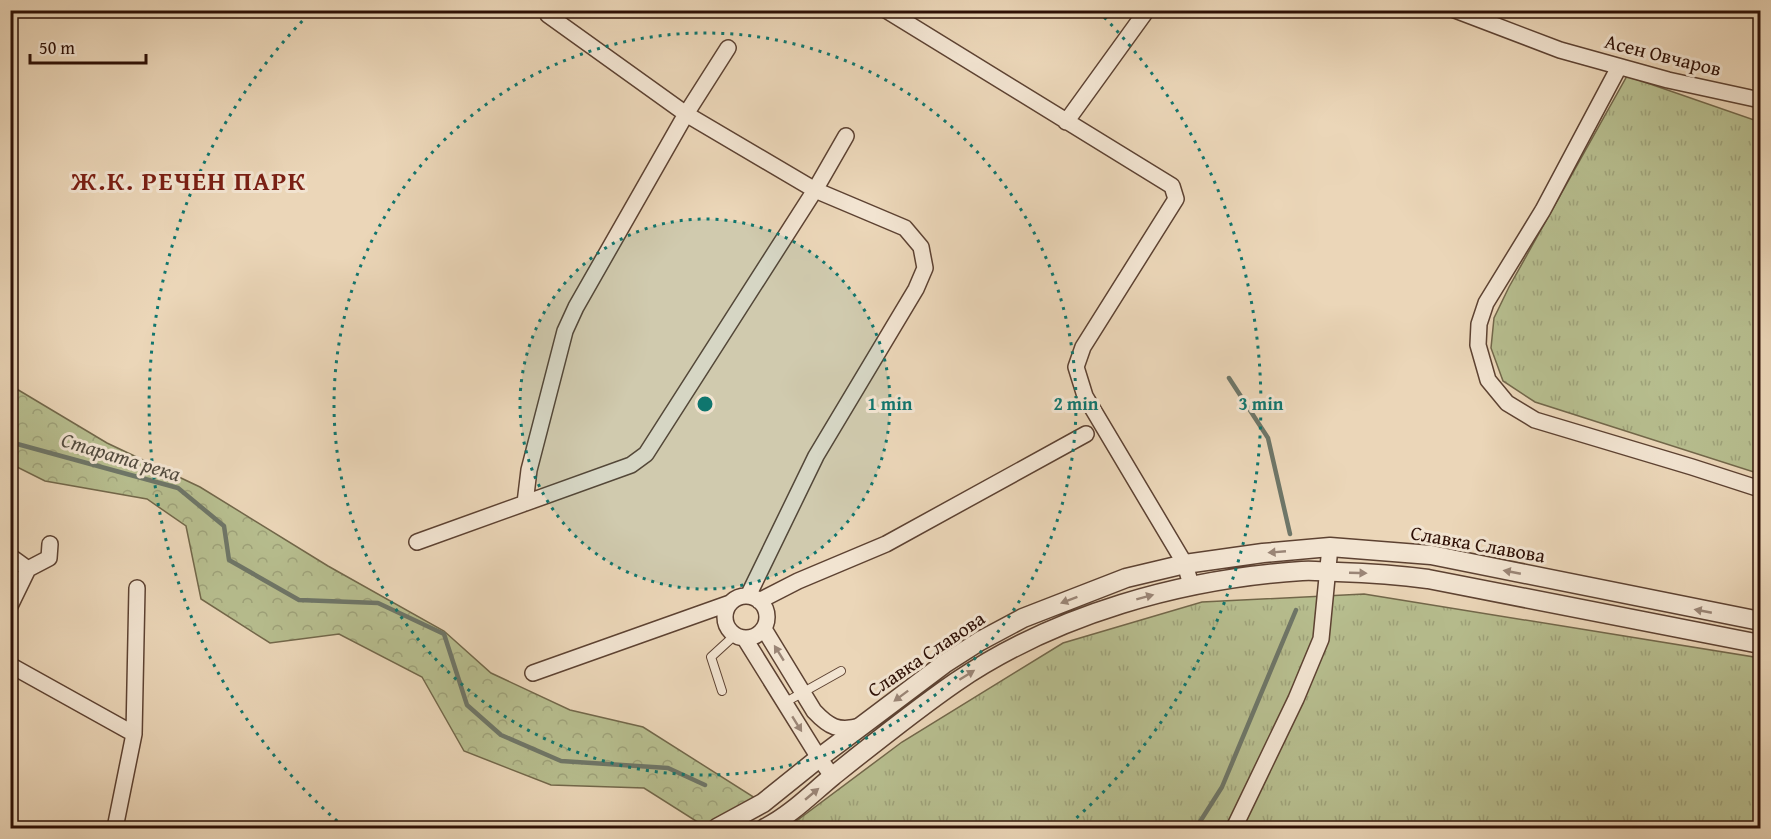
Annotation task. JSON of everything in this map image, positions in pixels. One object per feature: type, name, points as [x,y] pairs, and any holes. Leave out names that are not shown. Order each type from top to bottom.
[{"type":"street","points":[[886,10],[1172,186],[1176,198],[1083,347],[1076,367],[1085,396],[1185,564],[1191,585]]},
{"type":"street","points":[[1066,122],[1147,10]]},
{"type":"street","name":"Асен Овчаров","points":[[1455,10],[1560,50],[1668,80],[1761,100]]},
{"type":"street","points":[[548,15],[686,114],[815,190],[905,228],[921,247],[925,268],[916,289],[816,456],[754,599]]},
{"type":"street","points":[[525,503],[529,470],[565,332],[576,307],[686,114],[728,48]]},
{"type":"street","points":[[1619,67],[1543,210],[1486,303],[1479,324],[1478,345],[1488,380],[1507,404],[1535,420],[1761,489]]},
{"type":"street","points":[[417,542],[630,465],[646,454],[815,190],[846,136]]},
{"type":"street","points":[[533,673],[730,603],[736,598],[754,599],[886,544],[1086,435]]},
{"type":"street","points":[[10,606],[28,569],[48,558],[50,544]]},
{"type":"street","points":[[1234,828],[1296,699],[1321,639],[1330,547]]},
{"type":"street","name":"Славка Славова","points":[[717,828],[763,803],[944,664],[980,641],[1023,618],[1126,578],[1185,564],[1263,553],[1330,547],[1431,555],[1761,621]]},
{"type":"street","points":[[10,556],[28,569]]},
{"type":"street","name":"Славка Славова","points":[[765,828],[798,806],[832,777],[955,683],[991,660],[1032,638],[1130,601],[1191,585],[1304,571],[1389,574],[1428,579],[1761,644]]},
{"type":"street","points":[[115,828],[134,734],[137,588]]},
{"type":"street","points":[[686,618],[752,638],[764,628],[767,617],[763,605],[754,599]]},
{"type":"street","points":[[730,603],[725,617],[832,777]]},
{"type":"street","points":[[764,628],[814,711],[822,720],[834,728],[846,730],[861,726]]},
{"type":"street","points":[[10,665],[134,734]]},
{"type":"lane","points":[[722,691],[711,657],[735,632]]},
{"type":"lane","points":[[784,703],[841,671]]},
{"type":"green space","points":[[1627,76],[1760,122],[1760,474],[1535,402],[1503,381],[1491,348],[1494,318],[1509,287]]},
{"type":"green space","points":[[10,385],[107,443],[200,487],[328,566],[444,631],[491,673],[570,710],[643,727],[763,803],[717,828],[707,828],[644,788],[551,785],[464,751],[422,677],[339,634],[270,643],[201,599],[186,526],[147,499],[45,481],[11,464]]},
{"type":"green space","points":[[1364,594],[1760,658],[1760,828],[787,828],[902,742],[1063,643],[1202,602]]},
{"type":"waterway","points":[[1229,378],[1268,438],[1290,534]]},
{"type":"waterway","name":"Старата река","points":[[10,442],[178,488],[224,526],[229,560],[299,600],[378,603],[444,634],[467,705],[501,735],[561,761],[668,768],[705,785]]},
{"type":"waterway","points":[[1196,828],[1222,787],[1296,610]]},
{"type":"district","name":"Ж.К. РЕЧЕН ПАРК","points":[[189,181]]}]
